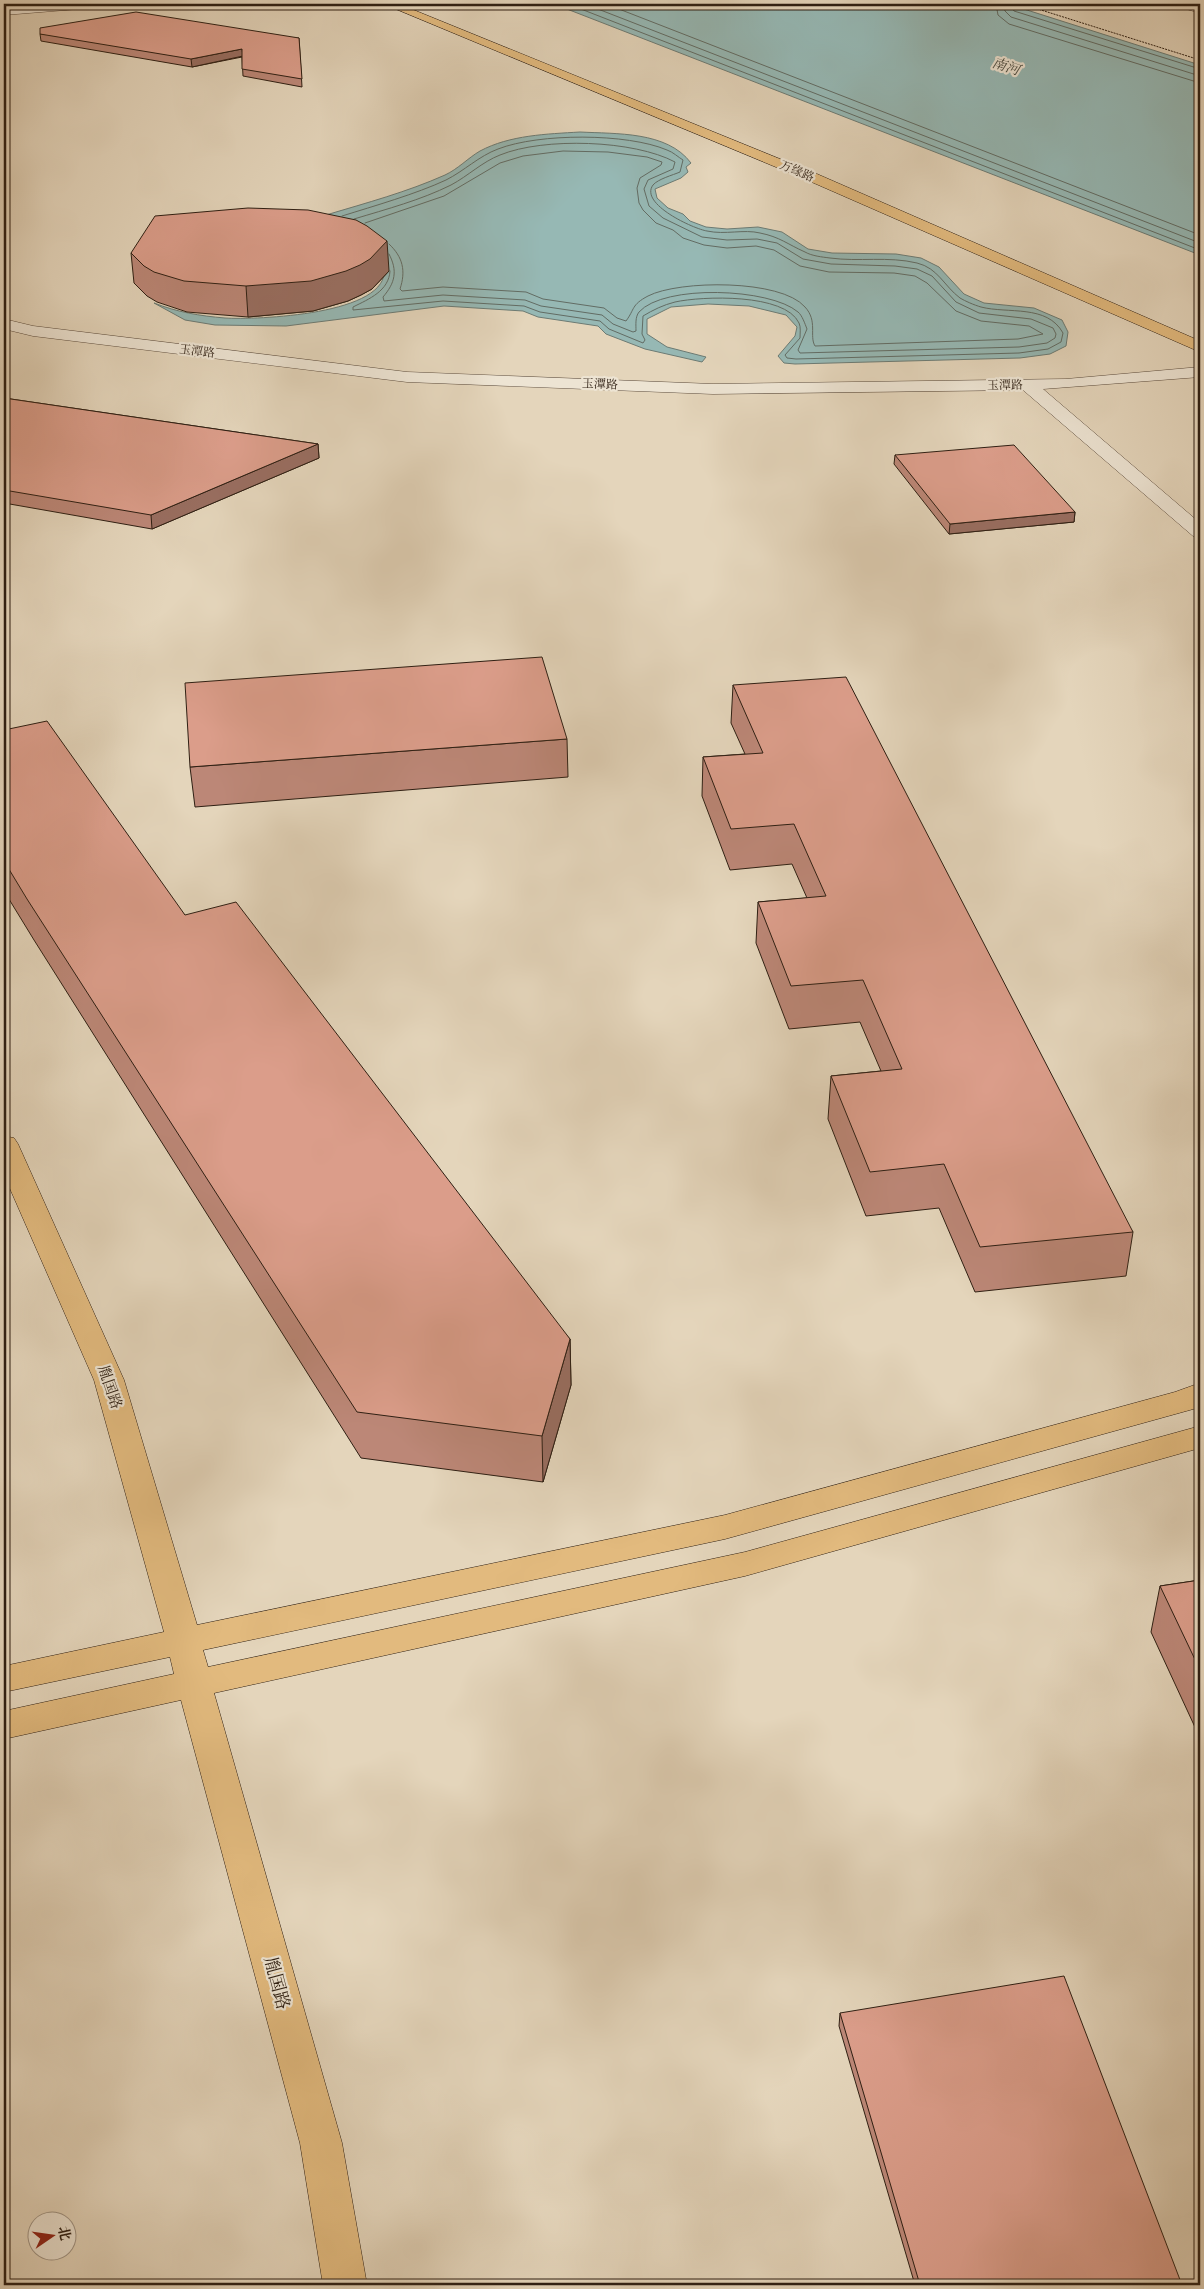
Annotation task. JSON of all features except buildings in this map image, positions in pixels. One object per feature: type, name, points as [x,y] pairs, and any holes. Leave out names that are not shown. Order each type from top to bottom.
[{"type":"main road","name":"万缘路","points":[[390,4],[812,177],[1200,347]]},
{"type":"main road","name":"万缘路","points":[[408,4],[827,174],[1200,336]]},
{"type":"main road","name":"胤国路","points":[[4,1144],[109,1380],[184,1641],[194,1684],[321,2143],[345,2285]]},
{"type":"main road","points":[[4,1679],[725,1527],[1186,1400],[1200,1393]]},
{"type":"main road","points":[[4,1725],[745,1564],[1200,1437]]},
{"type":"street","points":[[4,12],[103,4]]},
{"type":"street","points":[[1180,4],[1200,10]]},
{"type":"street","name":"玉潭路","points":[[4,324],[33,331],[407,377],[713,389],[1066,384],[1200,372]]},
{"type":"street","points":[[4,338],[33,331]]},
{"type":"street","points":[[1028,385],[1200,532]]},
{"type":"path","points":[[1022,4],[1200,60]]},
{"type":"water","name":"南河","points":[[554,4],[1008,4],[1200,65],[1200,255]]},
{"type":"water","points":[[580,132],[640,136],[669,145],[681,153],[691,163],[686,167],[688,172],[681,178],[655,189],[657,198],[668,208],[683,214],[690,221],[706,227],[727,229],[758,227],[782,232],[808,249],[832,253],[896,254],[921,258],[939,267],[964,294],[984,303],[1034,308],[1062,320],[1068,332],[1066,346],[1050,354],[1020,358],[795,364],[784,363],[778,356],[795,336],[797,327],[786,315],[749,306],[708,304],[671,307],[647,319],[647,334],[667,347],[706,357],[702,362],[645,349],[606,334],[598,326],[538,317],[523,311],[444,306],[286,326],[215,325],[185,320],[154,303],[198,315],[225,318],[263,318],[318,311],[345,305],[366,296],[380,284],[384,268],[326,215],[431,181],[450,173],[480,151],[516,138]]}]
